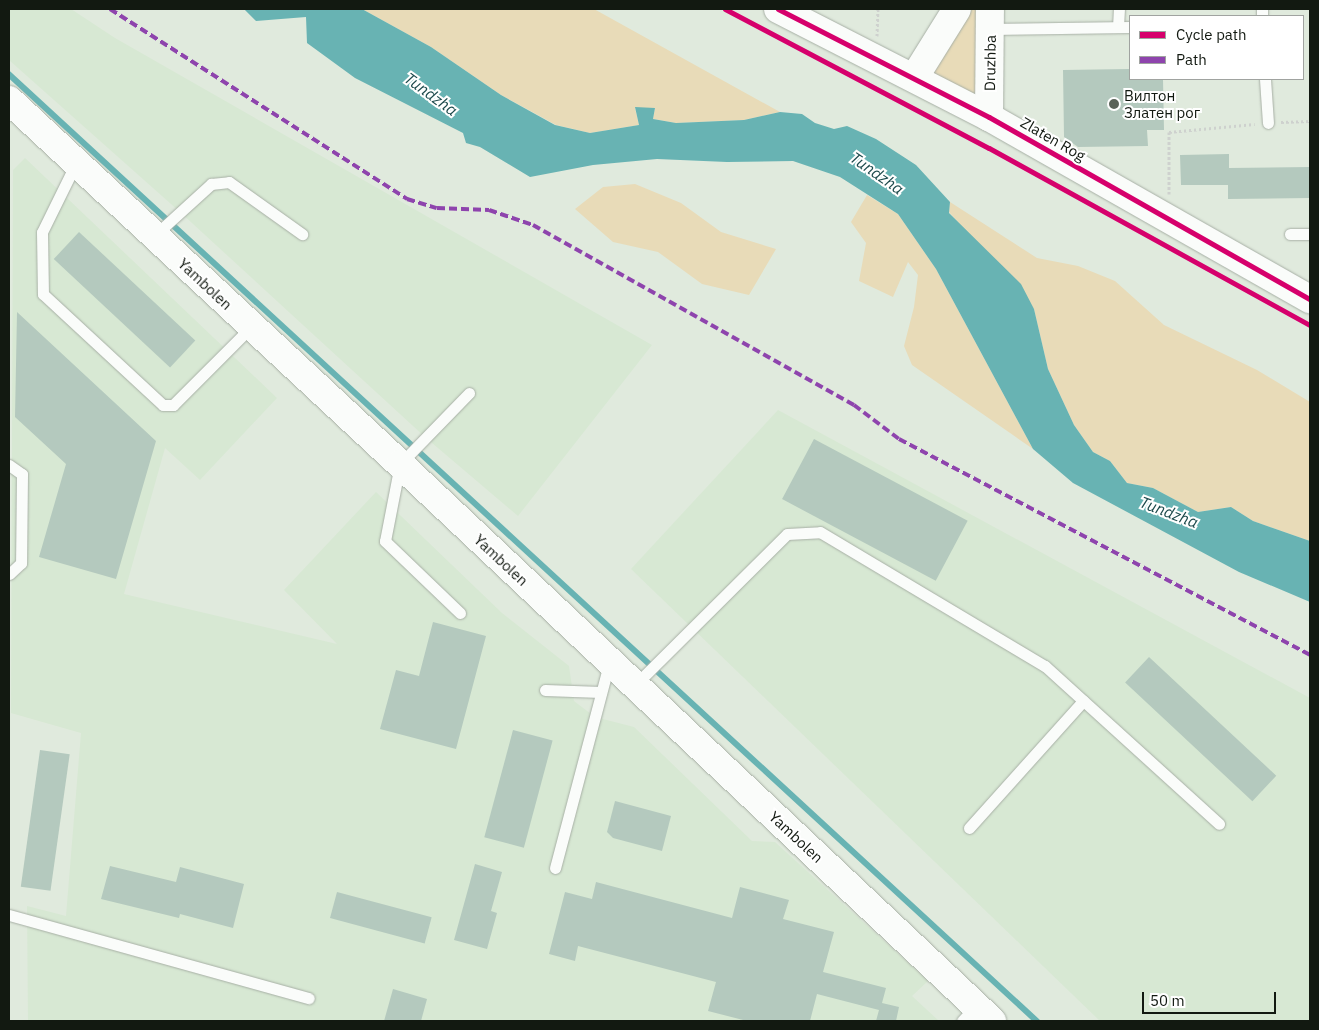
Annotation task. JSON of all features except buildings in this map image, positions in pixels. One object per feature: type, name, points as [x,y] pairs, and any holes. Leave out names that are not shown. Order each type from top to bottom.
[{"type":"main road","name":"Zlaten Rog","points":[[778,9],[989,117],[1310,299]]},
{"type":"main road","points":[[914,78],[958,9]]},
{"type":"main road","name":"Druzhba","points":[[989,117],[990,19]]},
{"type":"main road","name":"Yambolen","points":[[9,100],[610,661],[976,1016]]},
{"type":"lane","points":[[990,19],[1124,27],[1119,9]]},
{"type":"lane","points":[[1265,80],[1268,123]]},
{"type":"lane","points":[[76,163],[42,232],[43,294],[164,405],[173,404],[251,326]]},
{"type":"lane","points":[[153,236],[211,184],[229,182],[302,234]]},
{"type":"lane","points":[[1290,234],[1310,234]]},
{"type":"lane","points":[[460,613],[384,541],[400,464],[469,393]]},
{"type":"lane","points":[[9,465],[22,474],[20,563],[9,574]]},
{"type":"lane","points":[[635,685],[787,534],[820,532],[1046,666],[1219,824]]},
{"type":"lane","points":[[555,868],[610,661]]},
{"type":"lane","points":[[545,690],[601,692]]},
{"type":"lane","points":[[969,828],[1084,701]]},
{"type":"lane","points":[[9,915],[309,998]]},
{"type":"path","points":[[1169,219],[1169,132],[1310,121]]},
{"type":"shaded area","points":[[9,9],[71,9],[115,38],[652,345],[518,516],[425,437],[180,212],[9,60]]},
{"type":"shaded area","points":[[362,9],[594,9],[780,112],[744,120],[676,123],[653,119],[655,108],[635,108],[639,125],[590,133],[556,125],[501,95],[431,47]]},
{"type":"shaded area","points":[[957,9],[990,9],[989,117],[914,78]]},
{"type":"shaded area","points":[[25,158],[277,398],[200,480],[165,448],[124,594],[337,644],[284,590],[376,492],[502,613],[569,666],[574,701],[595,717],[634,727],[752,841],[775,842],[928,981],[912,996],[939,1021],[28,1021],[27,906],[66,916],[81,733],[11,713],[13,170]]},
{"type":"shaded area","points":[[635,184],[681,203],[721,232],[776,249],[749,295],[702,284],[658,252],[613,242],[575,209],[603,187]]},
{"type":"shaded area","points":[[867,195],[898,214],[936,269],[1033,449],[912,365],[904,346],[914,307],[918,275],[908,262],[893,297],[859,281],[866,243],[851,222]]},
{"type":"shaded area","points":[[950,202],[1037,258],[1078,266],[1115,281],[1164,325],[1257,370],[1310,402],[1310,541],[1253,521],[1231,507],[1198,512],[1153,488],[1127,483],[1110,461],[1093,452],[1074,425],[1048,369],[1034,309],[949,212]]},
{"type":"shaded area","points":[[778,410],[1310,698],[1310,1021],[1100,1021],[631,569]]},
{"type":"water","name":"Tundzha","points":[[244,9],[362,9],[431,47],[501,95],[555,125],[590,133],[639,125],[635,107],[655,108],[653,119],[676,123],[744,120],[780,112],[802,114],[815,123],[834,129],[847,126],[876,139],[916,165],[950,202],[949,213],[1021,284],[1034,309],[1048,369],[1074,425],[1093,452],[1110,461],[1127,483],[1153,488],[1198,512],[1231,507],[1253,521],[1310,541],[1310,602],[1239,572],[1073,483],[1033,449],[936,269],[898,214],[840,177],[793,161],[727,162],[657,159],[593,165],[530,177],[480,147],[466,143],[463,133],[355,78],[307,43],[306,17],[256,21]]},
{"type":"waterway","points":[[9,74],[1037,1021]]},
{"type":"marked path","points":[[110,9],[407,199],[437,208],[489,210],[533,225],[854,405],[899,439],[1310,655]]},
{"type":"cycle path","points":[[725,9],[989,148],[1310,325]]},
{"type":"cycle path","points":[[778,9],[989,117],[1310,299]]},
{"type":"place","name":"Вилтон Златен рог","points":[[1114,104]]}]
